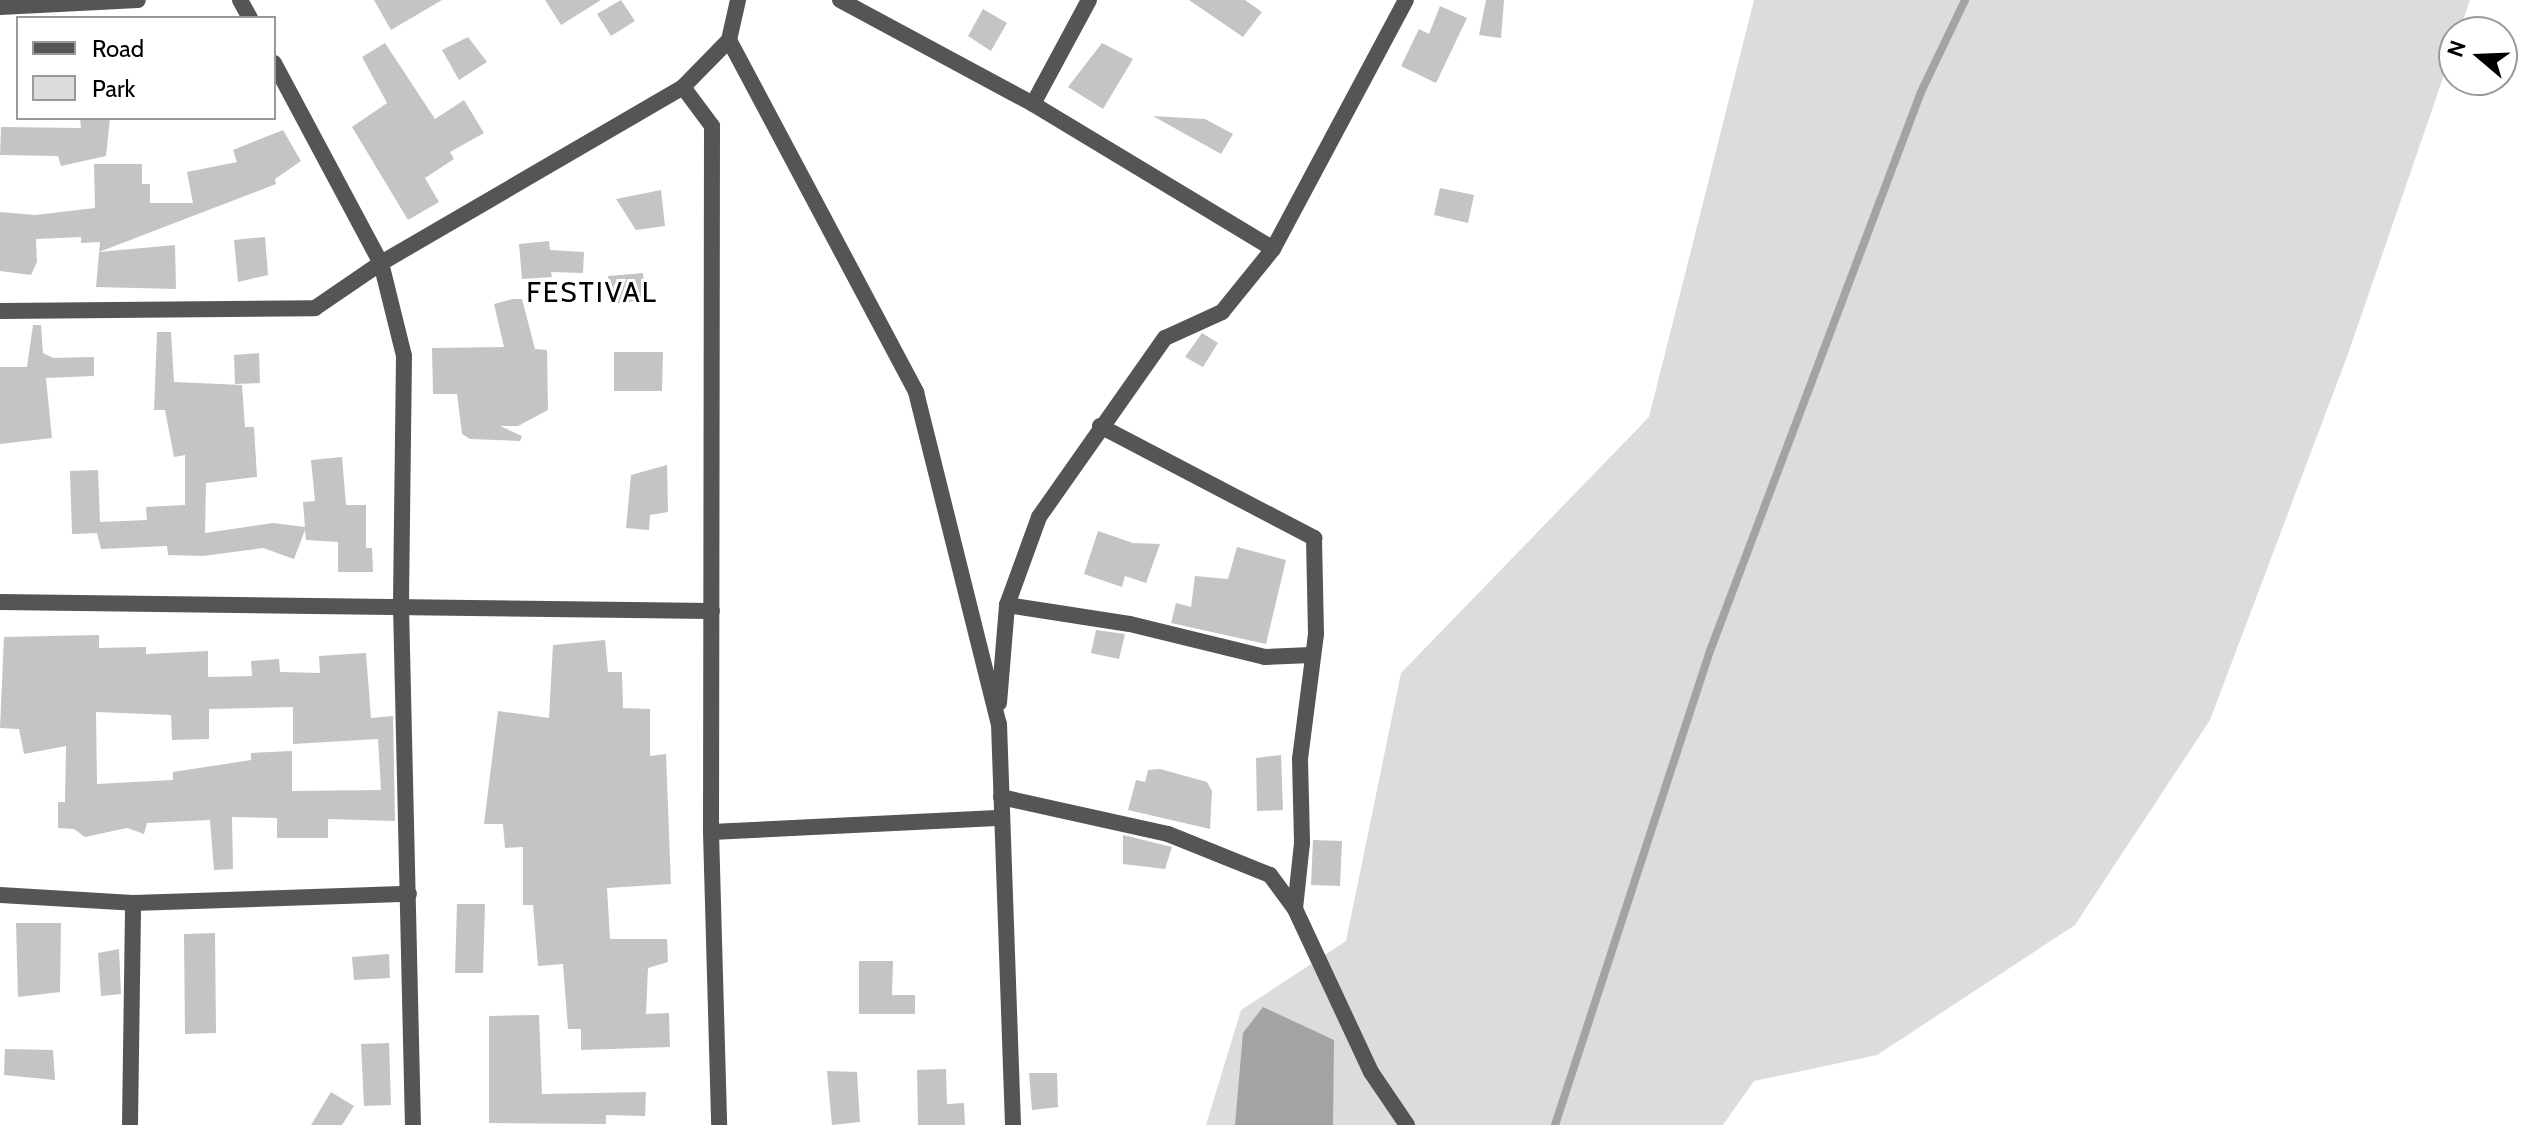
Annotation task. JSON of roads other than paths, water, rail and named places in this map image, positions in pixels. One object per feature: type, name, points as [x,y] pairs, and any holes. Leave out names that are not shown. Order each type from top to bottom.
[{"type":"street","points":[[0,7],[138,0]]},
{"type":"street","points":[[0,311],[315,308],[381,263],[683,87],[729,40],[738,0]]},
{"type":"street","points":[[840,0],[1033,104],[1273,249]]},
{"type":"street","points":[[1033,104],[1089,0]]},
{"type":"street","points":[[1013,1125],[998,717],[1007,605],[1039,517],[1100,426],[1165,338],[1222,312],[1273,249],[1406,0]]},
{"type":"street","points":[[729,40],[916,392],[998,717]]},
{"type":"street","points":[[276,67],[381,263],[404,356],[401,606],[413,1125]]},
{"type":"street","points":[[683,87],[712,126],[711,832],[719,1125]]},
{"type":"street","points":[[1100,426],[1314,538],[1316,634],[1300,759],[1302,843],[1295,909]]},
{"type":"street","points":[[0,602],[712,611]]},
{"type":"street","points":[[1007,605],[1130,624],[1265,657],[1311,655]]},
{"type":"street","points":[[1001,797],[1168,834],[1270,875],[1295,909],[1371,1072],[1407,1125]]},
{"type":"street","points":[[711,832],[1002,818]]},
{"type":"street","points":[[0,895],[133,903],[409,894]]},
{"type":"street","points":[[130,1125],[133,903]]},
{"type":"waterway","points":[[1555,1125],[1710,651],[1921,92],[1965,0]]},
{"type":"district","name":"FESTIVAL","points":[[592,292]]}]
